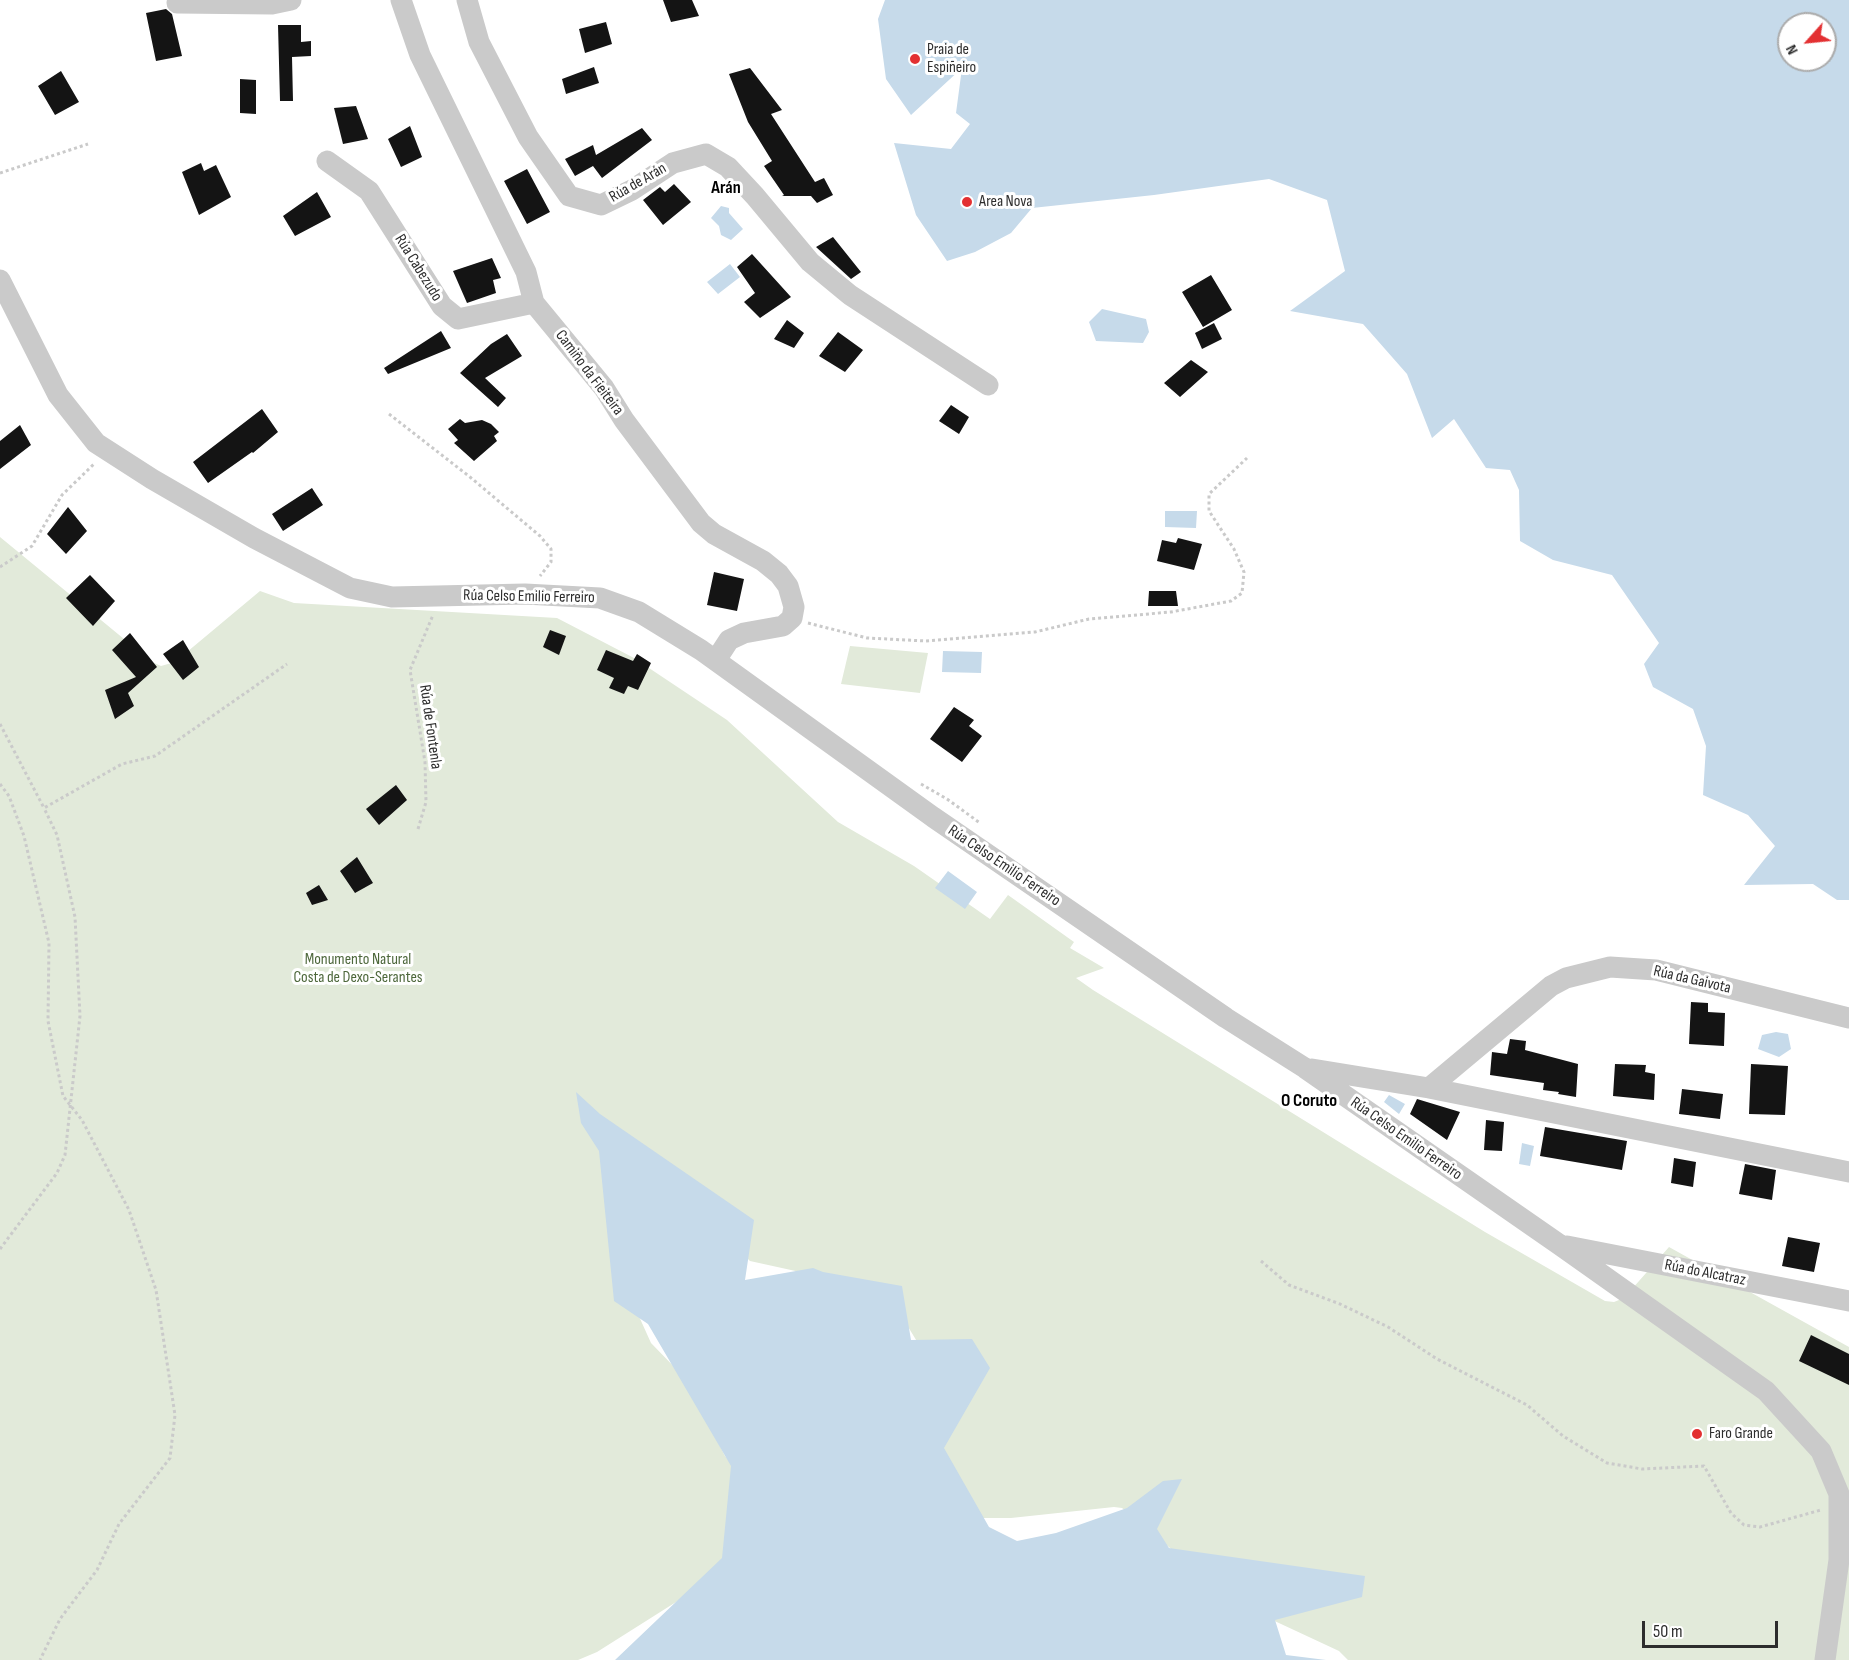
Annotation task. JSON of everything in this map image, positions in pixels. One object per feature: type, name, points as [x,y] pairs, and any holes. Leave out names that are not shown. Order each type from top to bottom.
[{"type":"street","points":[[177,3],[272,4],[291,0]]},
{"type":"street","name":"Camiño da Fieiteira","points":[[400,0],[420,55],[526,272],[534,303],[604,388],[656,465],[700,523],[714,534],[763,561],[779,574],[788,586],[794,607],[792,618]]},
{"type":"street","name":"Rúa de Arán","points":[[467,0],[479,42],[523,126],[569,196],[601,205],[632,190],[673,163],[706,154],[728,167],[810,262],[850,296],[988,385]]},
{"type":"street","name":"Rúa Cabezudo","points":[[327,161],[369,191],[442,306],[458,319],[534,303]]},
{"type":"street","name":"Rúa Celso Emilio Ferreiro","points":[[0,280],[58,395],[96,443],[152,479],[254,538],[350,588],[392,597],[525,594],[600,598],[639,612],[716,660],[952,830],[1226,1018],[1305,1068],[1766,1391],[1821,1451],[1839,1494],[1839,1560],[1825,1660]]},
{"type":"street","points":[[716,660],[729,640],[744,633],[783,626],[792,618]]},
{"type":"street","name":"Rúa da Gaivota","points":[[1429,1088],[1551,986],[1566,978],[1610,967],[1656,970],[1849,1018]]},
{"type":"street","points":[[1305,1068],[1429,1088],[1849,1172]]},
{"type":"street","name":"Rúa do Alcatraz","points":[[1560,1245],[1849,1301]]},
{"type":"path","points":[[0,172],[88,144]]},
{"type":"path","points":[[389,414],[479,484],[540,536],[551,549],[551,562],[525,594]]},
{"type":"path","points":[[0,567],[32,546],[62,495],[108,450]]},
{"type":"path","points":[[792,618],[867,638],[926,641],[1035,632],[1089,619],[1171,612],[1231,601],[1242,594],[1244,572],[1234,549],[1209,511],[1209,494],[1247,458]]},
{"type":"path","name":"Rúa de Fontenla","points":[[418,829],[426,802],[425,762],[410,670],[433,615],[434,595]]},
{"type":"path","points":[[44,808],[122,764],[155,756],[287,664]]},
{"type":"path","points":[[0,724],[57,835],[75,917],[80,1016],[65,1155],[57,1173],[0,1249]]},
{"type":"path","points":[[0,784],[9,796],[24,836],[49,944],[48,1021],[63,1096],[82,1120],[129,1210],[156,1290],[175,1415],[170,1458],[119,1524],[96,1570],[60,1619],[40,1660]]},
{"type":"path","points":[[1261,1261],[1289,1285],[1340,1304],[1388,1327],[1437,1359],[1527,1405],[1563,1436],[1607,1463],[1642,1469],[1704,1466],[1731,1513],[1744,1525],[1760,1527],[1840,1505]]},
{"type":"green space","name":"Monumento Natural Costa de Dexo-Serantes","points":[[0,537],[152,662],[161,666],[175,662],[260,591],[294,603],[557,618],[634,658],[727,720],[838,822],[914,866],[990,919],[1008,895],[1074,942],[1070,948],[1104,968],[1076,978],[1093,990],[1485,1232],[1605,1301],[1614,1302],[1624,1298],[1669,1247],[1849,1347],[1849,1660],[1348,1660],[1339,1651],[1236,1603],[1122,1508],[1011,1518],[976,1518],[932,1439],[927,1358],[890,1297],[841,1281],[750,1261],[704,1215],[619,1272],[651,1343],[685,1378],[725,1456],[772,1512],[684,1597],[597,1652],[578,1660],[0,1660]]},
{"type":"green space","points":[[850,646],[928,653],[920,693],[841,684]]},
{"type":"water","points":[[885,0],[1849,0],[1849,900],[1837,900],[1813,884],[1744,885],[1775,846],[1748,815],[1703,795],[1706,746],[1693,709],[1653,687],[1644,664],[1659,643],[1612,575],[1553,560],[1520,541],[1519,490],[1510,470],[1486,468],[1454,419],[1432,438],[1407,374],[1363,324],[1290,311],[1345,271],[1327,200],[1269,179],[1154,195],[1032,208],[1011,233],[975,252],[947,261],[916,215],[894,143],[951,149],[970,124],[956,113],[962,68],[911,115],[886,79],[878,19]]},
{"type":"water","points":[[721,206],[729,208],[729,213],[743,229],[731,240],[721,235],[719,226],[711,218]]},
{"type":"water","points":[[730,264],[740,277],[718,294],[707,282]]},
{"type":"water","points":[[1102,309],[1146,319],[1149,332],[1143,343],[1096,341],[1089,322]]},
{"type":"water","points":[[1165,511],[1197,511],[1196,528],[1165,527]]},
{"type":"water","points":[[943,651],[982,652],[981,673],[942,672]]},
{"type":"water","points":[[948,871],[977,892],[965,909],[935,888]]},
{"type":"water","points":[[1776,1032],[1788,1034],[1791,1049],[1779,1057],[1758,1049],[1762,1035]]},
{"type":"water","points":[[576,1092],[600,1114],[754,1220],[745,1280],[813,1268],[823,1272],[902,1286],[911,1340],[972,1339],[990,1368],[944,1448],[989,1527],[1017,1541],[1056,1533],[1127,1508],[1163,1481],[1182,1479],[1157,1529],[1169,1548],[1365,1576],[1362,1597],[1275,1620],[1286,1655],[1326,1660],[615,1660],[722,1558],[731,1466],[648,1324],[614,1301],[599,1151],[581,1123]]},
{"type":"water","points":[[1389,1095],[1405,1104],[1399,1114],[1384,1102]]},
{"type":"water","points":[[1522,1143],[1534,1146],[1530,1166],[1519,1164]]},
{"type":"building","points":[[663,0],[692,0],[699,16],[671,22]]},
{"type":"building","points":[[166,9],[172,14],[182,56],[156,61],[146,13]]},
{"type":"building","points":[[606,22],[612,44],[585,53],[579,29]]},
{"type":"building","points":[[278,25],[301,25],[301,42],[311,41],[311,56],[292,57],[293,101],[280,101]]},
{"type":"building","points":[[594,67],[599,83],[566,94],[562,79]]},
{"type":"building","points":[[750,68],[782,110],[771,114],[815,182],[824,178],[833,195],[817,203],[811,196],[782,196],[784,195],[764,166],[772,161],[748,122],[729,74]]},
{"type":"building","points":[[61,71],[79,102],[55,115],[38,86]]},
{"type":"building","points":[[240,79],[256,80],[256,114],[240,113]]},
{"type":"building","points":[[356,106],[368,139],[343,144],[334,108]]},
{"type":"building","points":[[410,126],[422,157],[401,167],[388,139]]},
{"type":"building","points":[[642,128],[652,140],[602,178],[593,166],[575,176],[565,159],[593,145],[596,155]]},
{"type":"building","points":[[201,163],[204,171],[216,165],[231,197],[199,215],[182,172]]},
{"type":"building","points":[[527,169],[550,212],[527,224],[504,181]]},
{"type":"building","points":[[674,184],[691,202],[663,225],[643,200],[660,187],[665,192]]},
{"type":"building","points":[[317,192],[331,217],[295,236],[283,216]]},
{"type":"building","points":[[833,237],[861,272],[851,279],[816,247]]},
{"type":"building","points":[[752,254],[791,297],[760,318],[744,302],[755,293],[737,267]]},
{"type":"building","points":[[492,258],[501,278],[493,280],[496,293],[467,303],[453,271]]},
{"type":"building","points":[[1211,275],[1232,310],[1203,327],[1182,292]]},
{"type":"building","points":[[787,320],[804,333],[794,348],[774,339]]},
{"type":"building","points":[[1214,323],[1222,339],[1202,349],[1195,333]]},
{"type":"building","points":[[441,331],[451,348],[388,374],[384,368]]},
{"type":"building","points":[[838,332],[863,350],[845,372],[819,356]]},
{"type":"building","points":[[507,334],[522,356],[485,378],[506,398],[498,407],[460,373],[491,344]]},
{"type":"building","points":[[1191,360],[1208,372],[1180,397],[1164,383]]},
{"type":"building","points":[[951,405],[969,417],[959,434],[939,421]]},
{"type":"building","points":[[262,409],[278,432],[253,453],[208,483],[193,462]]},
{"type":"building","points":[[460,419],[465,423],[482,420],[491,424],[499,432],[494,436],[497,441],[474,461],[454,443],[458,440],[448,429]]},
{"type":"building","points":[[20,425],[31,445],[0,469],[0,441]]},
{"type":"building","points":[[312,488],[323,505],[283,531],[272,514]]},
{"type":"building","points":[[68,507],[87,531],[66,554],[47,534]]},
{"type":"building","points":[[1178,538],[1202,544],[1194,570],[1157,561],[1162,540],[1176,543]]},
{"type":"building","points":[[714,572],[744,579],[737,611],[707,605]]},
{"type":"building","points":[[90,575],[115,601],[93,626],[66,598]]},
{"type":"building","points":[[1149,591],[1176,591],[1178,606],[1148,606]]},
{"type":"building","points":[[550,630],[566,636],[559,655],[543,647]]},
{"type":"building","points":[[130,633],[157,667],[128,693],[134,706],[115,719],[105,690],[136,677],[112,650]]},
{"type":"building","points":[[183,640],[199,667],[183,680],[163,654]]},
{"type":"building","points":[[606,650],[633,661],[637,654],[651,663],[638,690],[628,686],[624,694],[609,688],[614,678],[597,670]]},
{"type":"building","points":[[954,707],[974,720],[969,726],[982,736],[962,762],[930,739]]},
{"type":"building","points":[[396,785],[407,800],[379,825],[366,809]]},
{"type":"building","points":[[357,857],[373,883],[355,893],[340,871]]},
{"type":"building","points":[[319,885],[328,900],[312,905],[306,893]]},
{"type":"building","points":[[1691,1002],[1708,1003],[1708,1012],[1725,1013],[1724,1046],[1689,1044]]},
{"type":"building","points":[[1510,1039],[1526,1041],[1525,1050],[1578,1064],[1576,1097],[1543,1090],[1544,1083],[1490,1075],[1492,1052],[1507,1054]]},
{"type":"building","points":[[1615,1064],[1646,1065],[1645,1072],[1655,1074],[1654,1100],[1613,1096]]},
{"type":"building","points":[[1751,1064],[1788,1066],[1785,1115],[1749,1114]]},
{"type":"building","points":[[1682,1089],[1723,1094],[1720,1119],[1679,1114]]},
{"type":"building","points":[[1417,1099],[1460,1112],[1447,1140],[1410,1114]]},
{"type":"building","points":[[1486,1120],[1504,1122],[1502,1151],[1484,1150]]},
{"type":"building","points":[[1545,1127],[1627,1141],[1622,1170],[1540,1156]]},
{"type":"building","points":[[1674,1158],[1696,1162],[1693,1187],[1671,1183]]},
{"type":"building","points":[[1745,1164],[1776,1170],[1772,1200],[1739,1194]]},
{"type":"building","points":[[1788,1237],[1820,1243],[1814,1272],[1782,1266]]},
{"type":"building","points":[[1811,1335],[1849,1354],[1849,1385],[1799,1361]]},
{"type":"place","name":"Praia de Espiñeiro","points":[[915,59]]},
{"type":"place","name":"Area Nova","points":[[967,202]]},
{"type":"place","name":"Faro Grande","points":[[1697,1434]]},
{"type":"district","name":"Arán","points":[[726,188]]},
{"type":"district","name":"O Coruto","points":[[1309,1101]]}]
